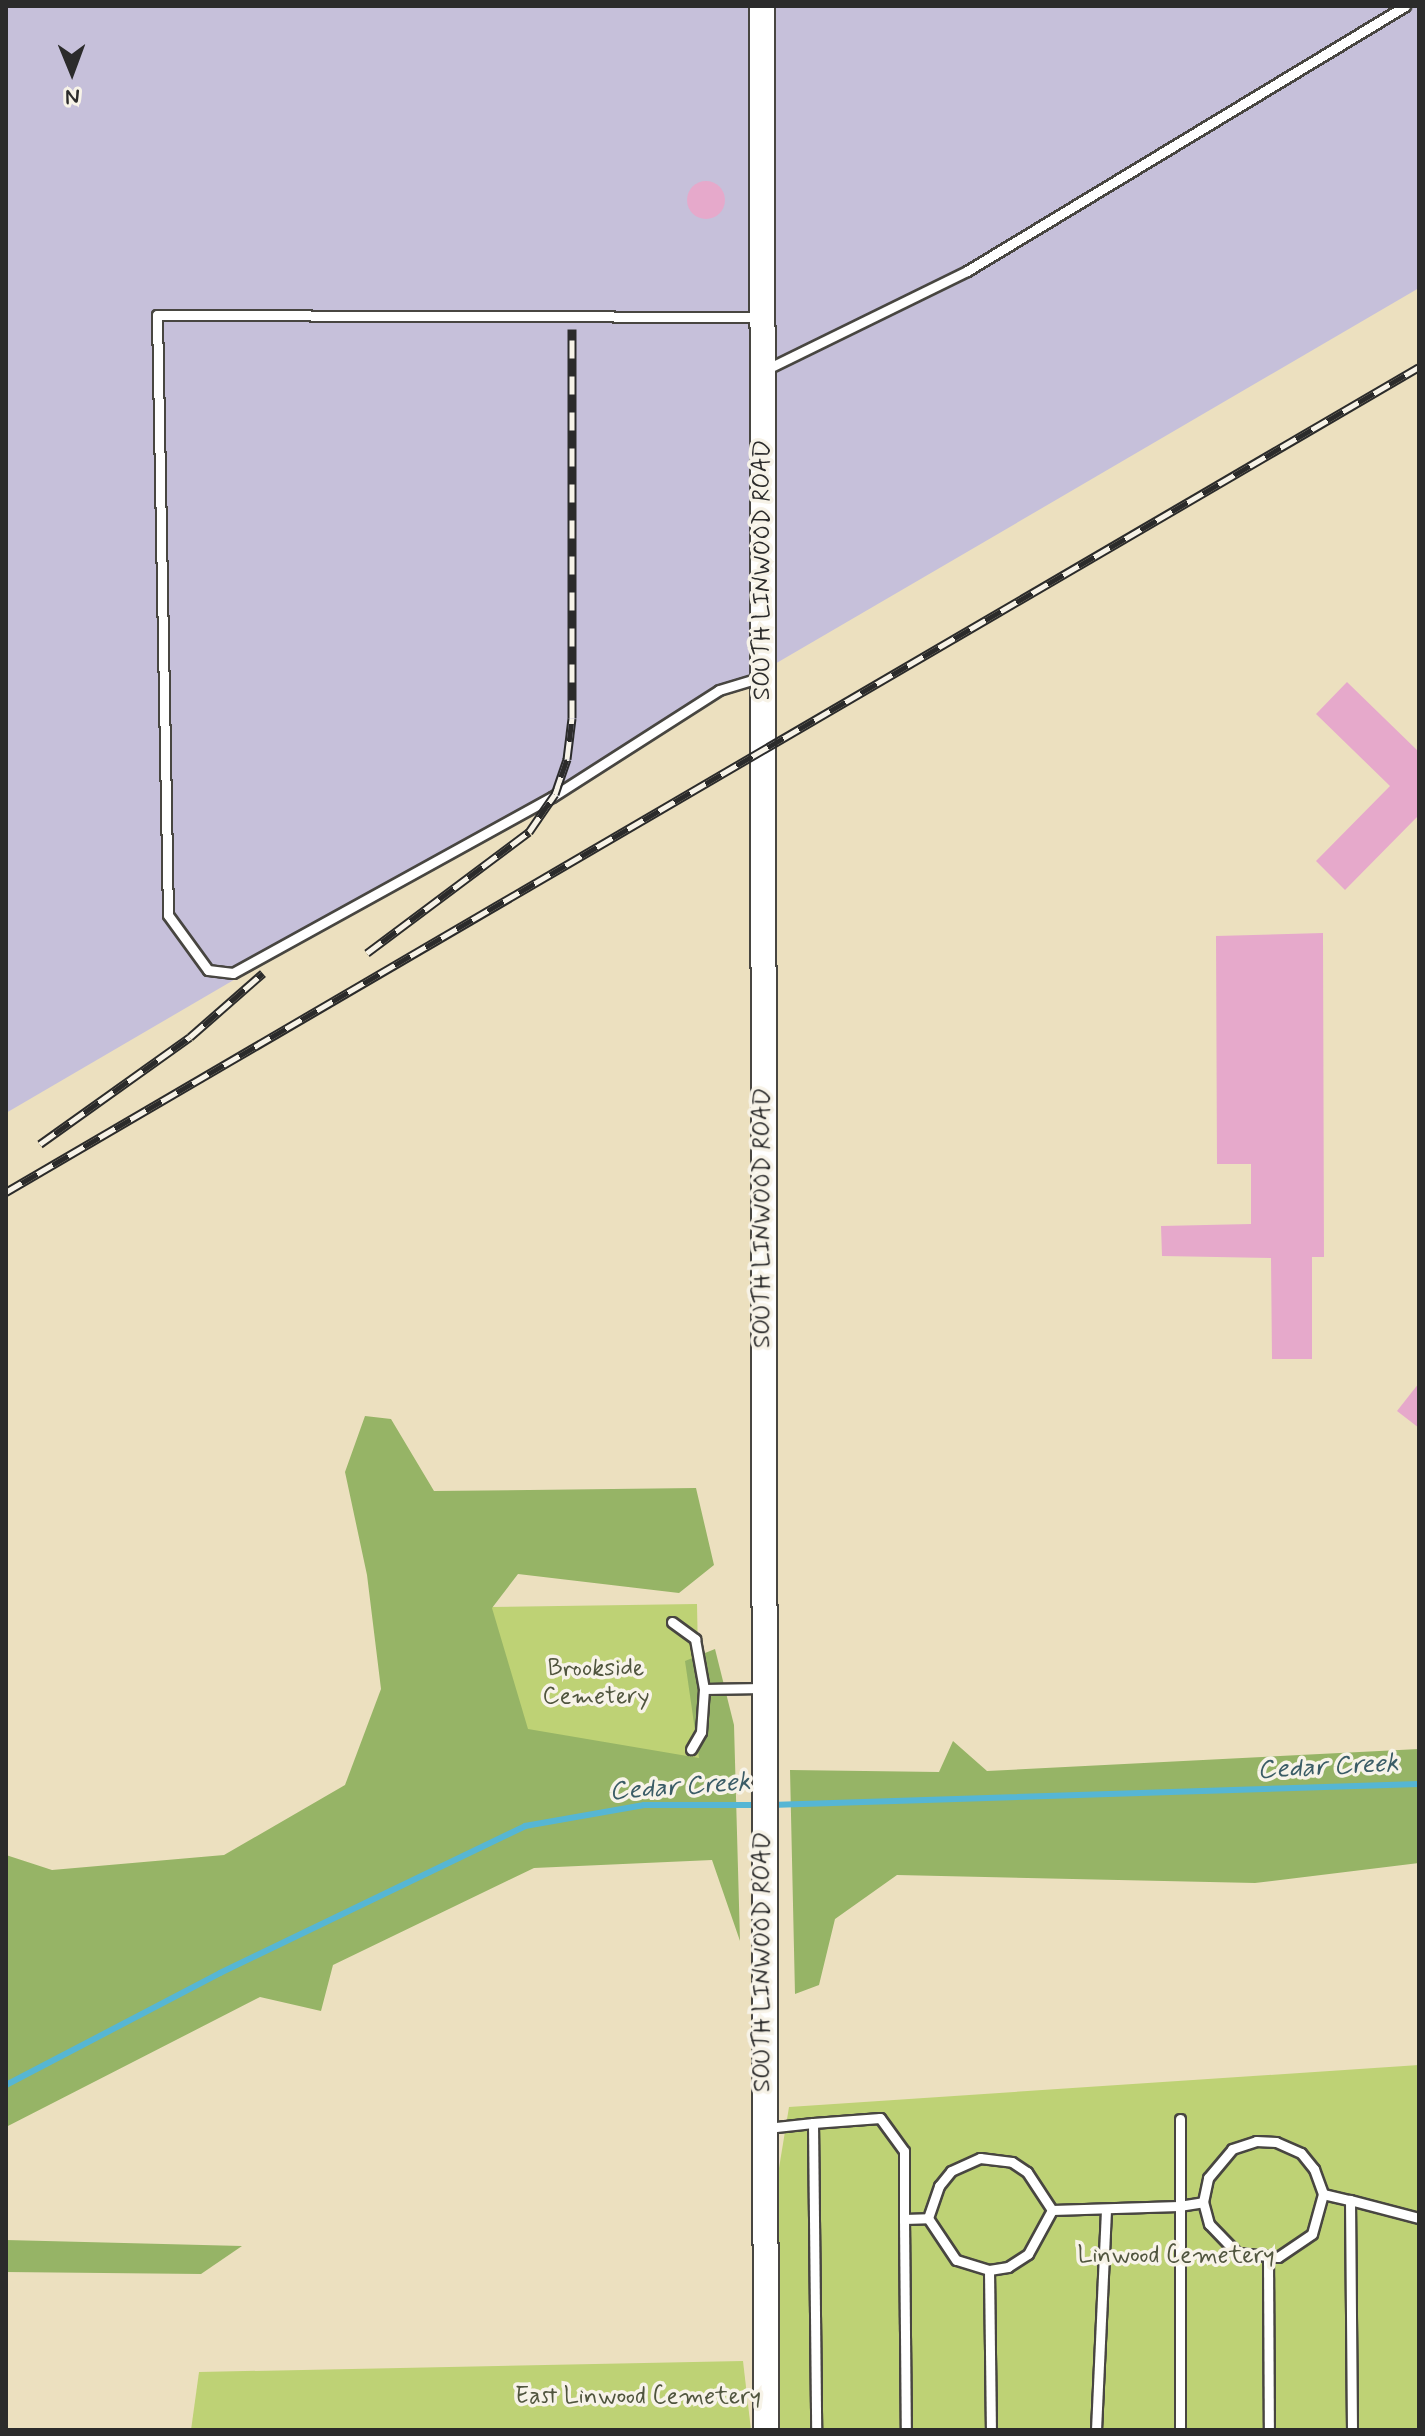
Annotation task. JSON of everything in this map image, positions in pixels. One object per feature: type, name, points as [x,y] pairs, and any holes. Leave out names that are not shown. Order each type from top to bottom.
[{"type":"main road","name":"SOUTH LINWOOD ROAD","points":[[762,6],[765,370],[762,1840],[766,2430]]},
{"type":"lane","points":[[765,370],[967,271],[1405,6]]},
{"type":"lane","points":[[762,677],[719,690],[552,797],[233,973],[208,970],[168,915],[157,315],[764,317]]},
{"type":"lane","points":[[672,1622],[695,1639],[704,1689],[701,1732],[691,1749]]},
{"type":"lane","points":[[704,1689],[763,1688]]},
{"type":"lane","points":[[764,2129],[880,2118],[904,2151],[906,2430]]},
{"type":"lane","points":[[1180,2119],[1180,2430]]},
{"type":"lane","points":[[813,2123],[816,2430]]},
{"type":"lane","points":[[1256,2141],[1276,2142],[1301,2153],[1314,2169],[1323,2194],[1312,2234],[1297,2249],[1268,2258],[1237,2253],[1220,2240],[1203,2202],[1217,2163],[1232,2149],[1256,2141]]},
{"type":"lane","points":[[980,2158],[1012,2162],[1027,2172],[1052,2210],[1028,2254],[1008,2267],[989,2270],[947,2252],[928,2218],[939,2186],[951,2171],[980,2158]]},
{"type":"lane","points":[[1323,2194],[1419,2218]]},
{"type":"lane","points":[[1350,2200],[1352,2430]]},
{"type":"lane","points":[[1052,2210],[1179,2206],[1203,2202]]},
{"type":"lane","points":[[1096,2430],[1106,2209]]},
{"type":"lane","points":[[904,2219],[928,2218]]},
{"type":"lane","points":[[1268,2258],[1269,2430]]},
{"type":"lane","points":[[989,2270],[991,2430]]},
{"type":"shaded area","points":[[6,6],[1419,6],[1419,288],[6,1113]]},
{"type":"green space","points":[[365,1416],[391,1419],[434,1491],[696,1488],[714,1565],[679,1593],[518,1574],[492,1608],[528,1729],[699,1758],[685,1661],[715,1649],[734,1725],[740,1941],[712,1860],[534,1868],[333,1965],[321,2011],[260,1997],[6,2127],[6,1855],[52,1870],[224,1855],[345,1785],[381,1689],[367,1575],[345,1472]]},
{"type":"green space","name":"Brookside Cemetery","points":[[697,1604],[700,1758],[494,1762],[492,1607]]},
{"type":"green space","points":[[953,1741],[987,1771],[1419,1749],[1419,1863],[1255,1883],[897,1875],[835,1919],[819,1985],[795,1994],[790,1770],[939,1772]]},
{"type":"green space","name":"Linwood Cemetery","points":[[1419,2065],[1419,2430],[766,2430],[762,2272],[789,2107]]},
{"type":"green space","points":[[6,2240],[242,2246],[201,2274],[6,2272]]},
{"type":"green space","name":"East Linwood Cemetery","points":[[743,2361],[751,2430],[191,2430],[199,2372]]},
{"type":"building","points":[[706,181],[719,187],[725,200],[719,213],[706,219],[693,213],[687,200],[693,187]]},
{"type":"building","points":[[1347,682],[1419,752],[1419,815],[1345,890],[1316,861],[1390,786],[1316,714]]},
{"type":"building","points":[[1323,933],[1324,1257],[1312,1257],[1312,1359],[1272,1359],[1271,1258],[1162,1256],[1161,1226],[1251,1224],[1251,1164],[1217,1164],[1216,936]]},
{"type":"building","points":[[1419,1383],[1419,1428],[1397,1411]]},
{"type":"waterway","name":"Cedar Creek","points":[[771,1805],[1419,1784]]},
{"type":"waterway","name":"Cedar Creek","points":[[6,2085],[220,1973],[525,1826],[644,1805],[760,1805]]},
{"type":"railway","points":[[367,953],[529,832],[555,794],[567,759],[572,718],[572,329]]},
{"type":"railway","points":[[6,1192],[1419,367]]},
{"type":"railway","points":[[40,1144],[190,1037],[263,973]]}]
